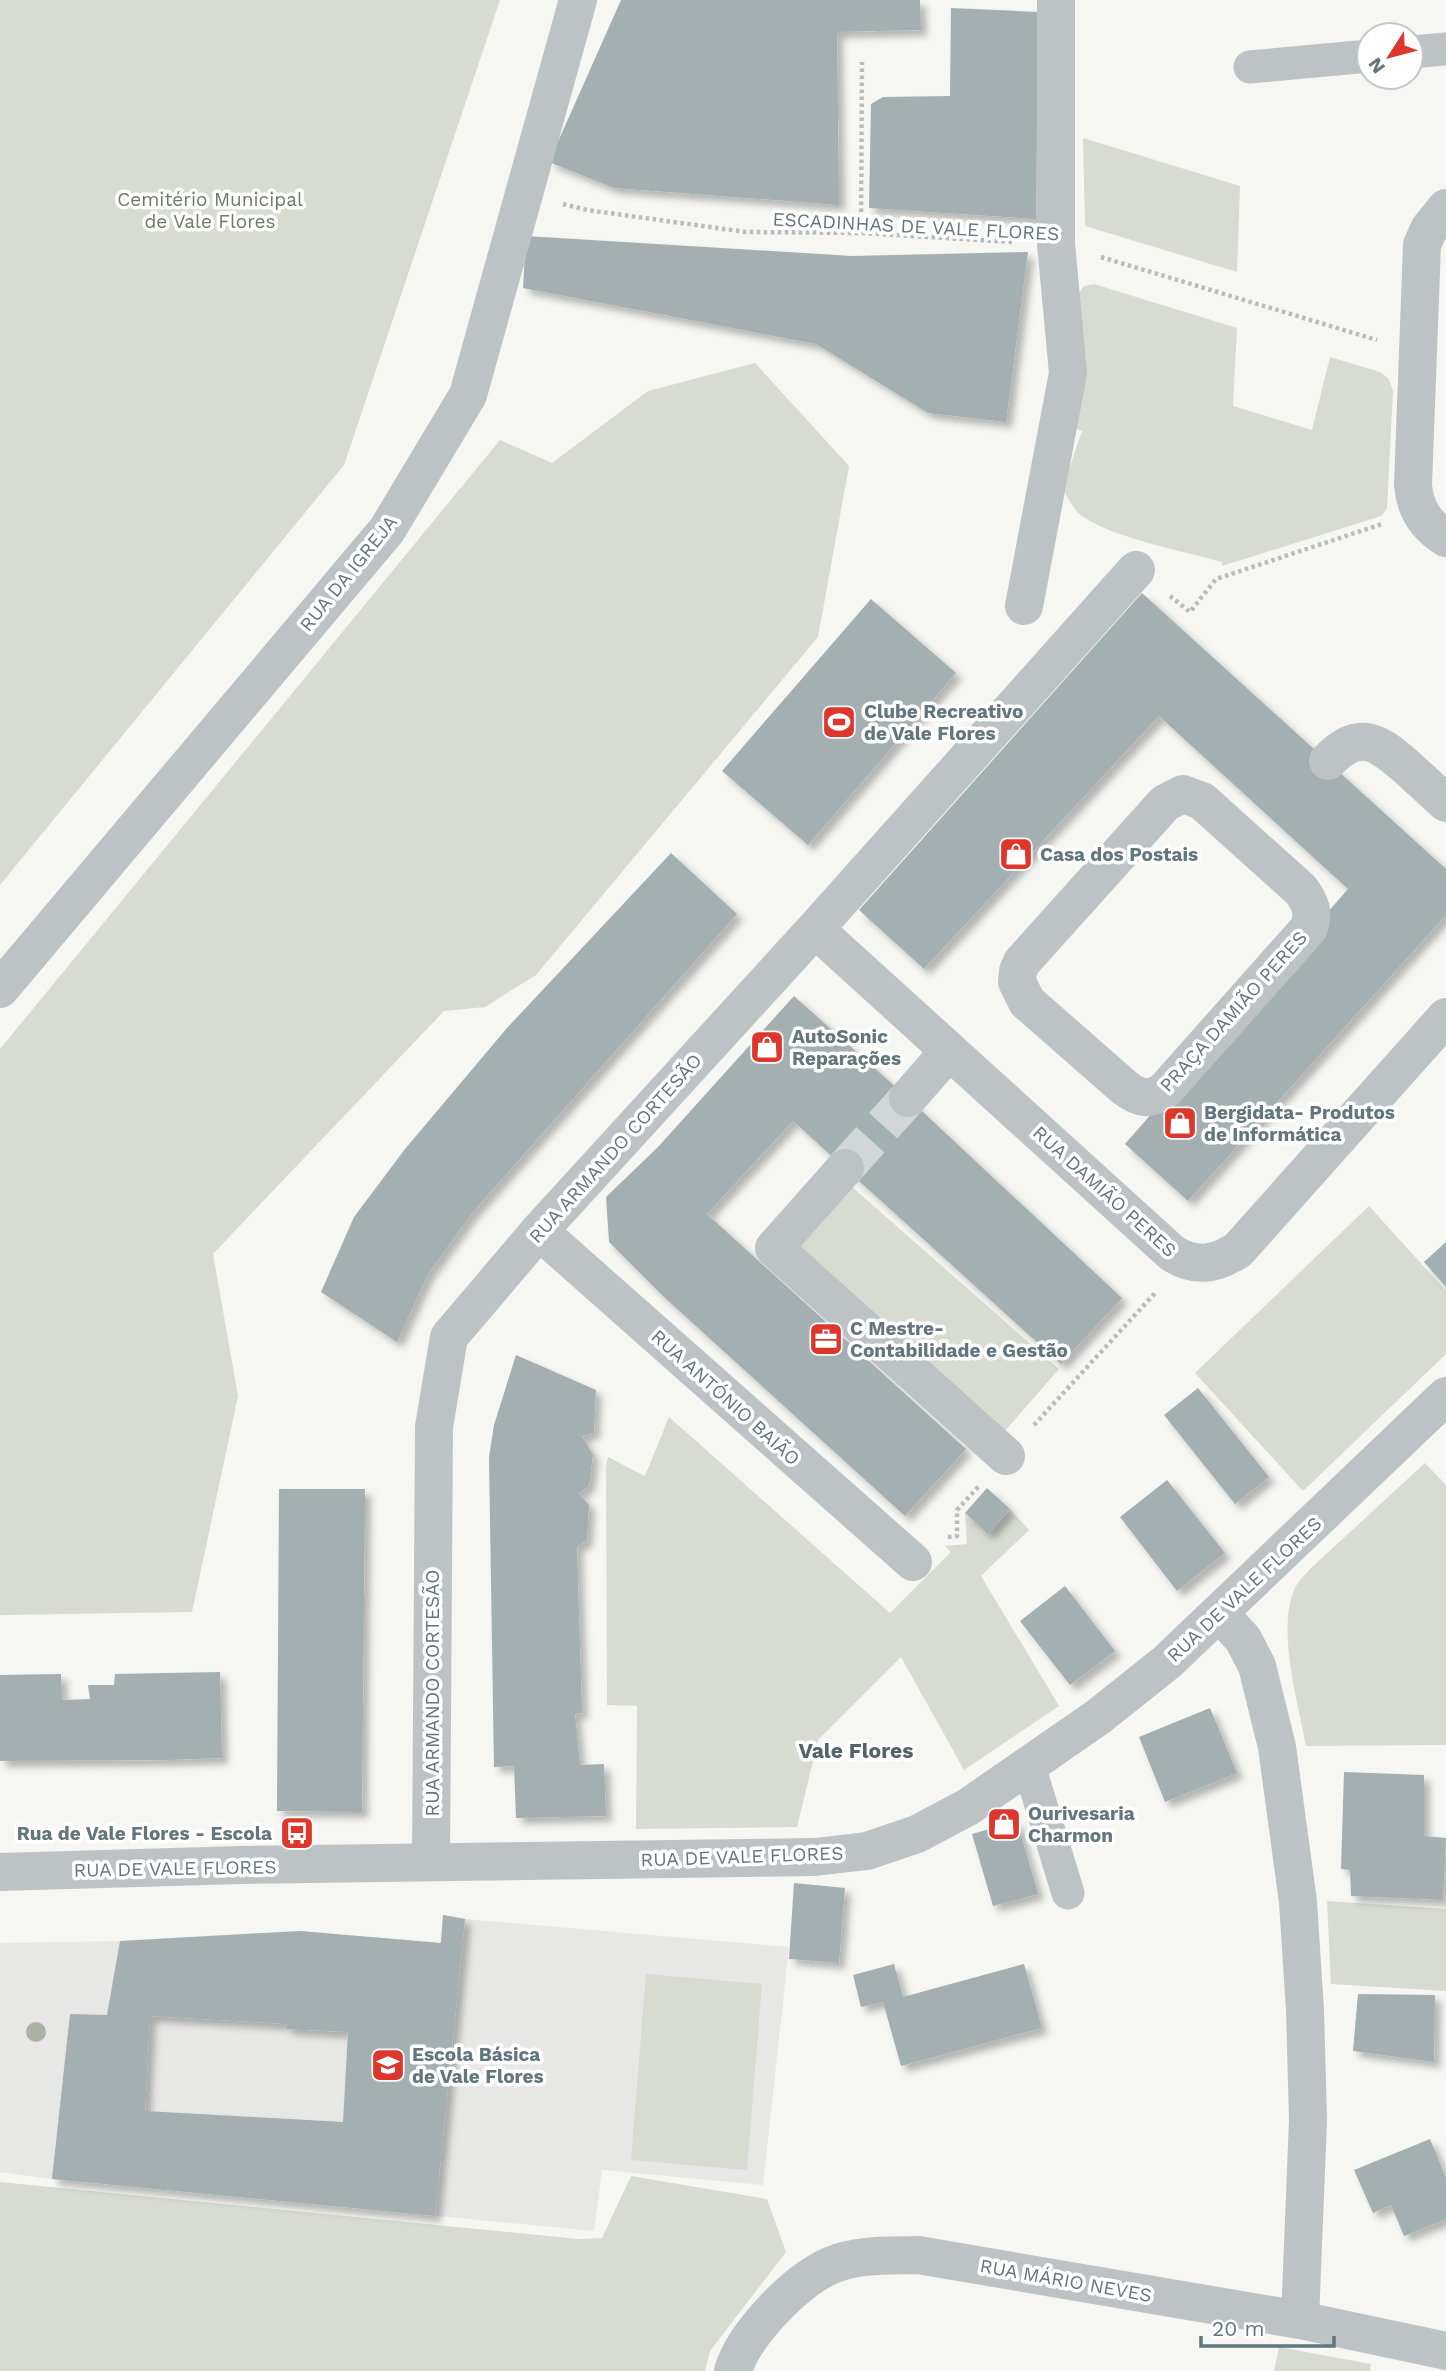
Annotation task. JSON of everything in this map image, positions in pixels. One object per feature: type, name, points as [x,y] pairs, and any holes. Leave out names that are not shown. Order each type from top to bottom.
[{"type":"street","name":"RUA DA IGREJA","points":[[0,989],[387,530],[468,395],[578,0]]},
{"type":"street","points":[[1024,606],[1068,373],[1056,244],[1056,0]]},
{"type":"street","points":[[1425,51],[1446,49]]},
{"type":"street","points":[[1250,67],[1355,57]]},
{"type":"street","points":[[1433,525],[1414,499],[1413,485],[1422,245],[1429,229],[1446,208]]},
{"type":"street","name":"RUA ARMANDO CORTESÃO","points":[[431,1862],[434,1427],[449,1337],[540,1231],[1136,570]]},
{"type":"street","points":[[1328,761],[1340,748],[1350,743],[1363,741],[1376,744],[1388,750],[1446,803]]},
{"type":"street","name":"PRAÇA DAMIÃO PERES","points":[[1183,794],[1202,801],[1262,832],[1308,900],[1312,909],[1309,928],[1166,1090],[1148,1098],[1135,1096],[1027,1002],[1017,982],[1021,962],[1165,803],[1173,798],[1183,794]]},
{"type":"street","name":"RUA DAMIÃO PERES","points":[[815,929],[1172,1253],[1184,1261],[1197,1264],[1224,1259],[1238,1250],[1446,1017]]},
{"type":"street","points":[[908,1098],[949,1051]]},
{"type":"street","points":[[845,1168],[774,1248],[1006,1456]]},
{"type":"street","name":"RUA ANTÓNIO BAIÃO","points":[[540,1231],[913,1562]]},
{"type":"street","name":"RUA DE VALE FLORES","points":[[0,1872],[815,1857],[867,1851],[917,1835],[968,1807],[1030,1766],[1167,1662],[1446,1396]]},
{"type":"street","points":[[1220,1614],[1243,1639],[1257,1666],[1277,1747],[1298,1902],[1308,2120],[1300,2320]]},
{"type":"street","points":[[1030,1766],[1068,1892]]},
{"type":"street","name":"RUA MÁRIO NEVES","points":[[733,2371],[761,2321],[799,2286],[831,2265],[869,2256],[918,2255],[1300,2320],[1446,2351]]},
{"type":"path","points":[[861,233],[862,62]]},
{"type":"path","name":"ESCADINHAS DE VALE FLORES","points":[[524,195],[587,210],[746,232],[861,233],[1056,244],[1419,353]]},
{"type":"path","points":[[1136,570],[1191,612],[1216,579],[1433,525]]},
{"type":"path","points":[[913,1562],[935,1537],[957,1536],[957,1510],[1184,1261]]},
{"type":"shaded area","name":"Escola Básica de Vale Flores","points":[[443,1915],[789,1947],[763,2185],[602,2170],[594,2231],[0,2172],[0,1943],[120,1941],[300,1931],[440,1943]]},
{"type":"green space","name":"Cemitério Municipal de Vale Flores","points":[[0,0],[500,0],[344,465],[0,885]]},
{"type":"green space","points":[[1083,138],[1240,186],[1237,272],[1085,226]]},
{"type":"green space","points":[[1094,284],[1237,328],[1233,406],[1312,430],[1330,357],[1380,372],[1389,379],[1393,391],[1387,509],[1381,516],[1222,566],[1222,562],[1111,531],[1082,516],[1065,494],[1068,472],[1082,431],[1070,426],[1079,293],[1084,286]]},
{"type":"green space","points":[[755,363],[849,466],[818,637],[536,975],[485,1007],[444,1011],[213,1254],[238,1396],[192,1612],[0,1615],[0,1049],[500,440],[552,463],[648,391]]},
{"type":"green space","points":[[851,1186],[1059,1369],[1004,1432],[796,1249]]},
{"type":"green space","points":[[1369,1206],[1446,1291],[1446,1354],[1303,1491],[1195,1373]]},
{"type":"green space","points":[[669,1417],[890,1613],[951,1552],[945,1546],[967,1544],[965,1513],[988,1534],[1010,1509],[1029,1530],[981,1576],[1059,1706],[964,1770],[901,1657],[818,1740],[797,1827],[636,1829],[637,1706],[607,1705],[606,1466],[608,1457],[645,1476]]},
{"type":"green space","points":[[1425,1463],[1446,1485],[1446,1745],[1306,1746],[1288,1646],[1289,1607],[1294,1590],[1310,1569]]},
{"type":"green space","points":[[1327,1901],[1446,1909],[1446,1991],[1331,1984]]},
{"type":"green space","points":[[646,1974],[762,1984],[747,2170],[631,2160]]},
{"type":"green space","points":[[631,2176],[767,2199],[786,2252],[710,2351],[705,2371],[0,2371],[0,2182],[579,2239],[602,2238]]},
{"type":"green space","points":[[1279,2347],[1371,2364],[1370,2371],[1274,2371]]},
{"type":"building","points":[[621,0],[920,0],[921,30],[837,32],[839,205],[614,188],[549,162]]},
{"type":"building","points":[[951,8],[1038,12],[1036,219],[869,208],[871,104],[883,97],[950,96]]},
{"type":"building","points":[[526,236],[852,256],[1028,252],[1006,422],[928,413],[816,344],[523,288]]},
{"type":"building","points":[[1142,593],[1446,869],[1446,915],[1188,1201],[1125,1144],[1348,889],[1159,716],[924,969],[859,910]]},
{"type":"building","name":"Clube Recreativo de Vale Flores","points":[[871,599],[956,673],[808,845],[722,771]]},
{"type":"building","points":[[671,853],[737,914],[473,1212],[428,1274],[397,1342],[321,1292],[354,1217],[405,1149],[507,1028]]},
{"type":"building","points":[[794,996],[908,1098],[1122,1298],[1061,1364],[793,1121],[707,1214],[966,1449],[905,1516],[664,1297],[609,1242],[606,1197],[658,1147]]},
{"type":"building","points":[[1446,1242],[1446,1287],[1424,1262]]},
{"type":"building","points":[[516,1355],[596,1390],[594,1433],[582,1436],[593,1455],[589,1486],[579,1493],[589,1505],[587,1540],[577,1547],[582,1713],[575,1714],[580,1765],[604,1764],[606,1816],[516,1818],[514,1766],[494,1767],[489,1457],[494,1425]]},
{"type":"building","points":[[1198,1388],[1269,1477],[1235,1504],[1164,1415]]},
{"type":"building","points":[[1167,1480],[1225,1553],[1177,1591],[1120,1517]]},
{"type":"building","points":[[987,1488],[1010,1509],[988,1534],[965,1513]]},
{"type":"building","points":[[279,1489],[365,1489],[362,1812],[277,1811]]},
{"type":"building","points":[[1065,1586],[1115,1651],[1070,1685],[1020,1621]]},
{"type":"building","points":[[220,1672],[222,1758],[0,1761],[0,1675],[61,1674],[62,1700],[90,1699],[88,1685],[114,1685],[115,1674]]},
{"type":"building","points":[[1210,1708],[1237,1773],[1165,1802],[1139,1737]]},
{"type":"building","points":[[1344,1772],[1424,1775],[1424,1836],[1446,1838],[1443,1900],[1351,1896],[1350,1870],[1341,1869]]},
{"type":"building","points":[[1017,1821],[1038,1894],[993,1906],[972,1834]]},
{"type":"building","points":[[794,1883],[845,1888],[839,1963],[789,1959]]},
{"type":"building","points":[[443,1915],[465,1919],[435,2216],[52,2179],[70,2014],[107,2015],[120,1941],[300,1931],[441,1943]],"holes":[[[150,2016],[287,2024],[286,2029],[348,2032],[343,2122],[145,2111]]]},
{"type":"building","points":[[894,1964],[903,1997],[1024,1964],[1042,2028],[901,2066],[883,2002],[861,2007],[853,1975]]},
{"type":"building","points":[[1358,1994],[1435,1995],[1434,2062],[1353,2051]]},
{"type":"building","points":[[1430,2139],[1446,2178],[1446,2219],[1404,2236],[1391,2205],[1373,2213],[1354,2170]]},
{"type":"tunnel","points":[[845,1168],[908,1098]]},
{"type":"place","name":"Clube Recreativo de Vale Flores","points":[[839,722]]},
{"type":"place","name":"Casa dos Postais","points":[[1016,854]]},
{"type":"place","name":"AutoSonic Reparações","points":[[767,1047]]},
{"type":"place","name":"Bergidata- Produtos de Informática","points":[[1180,1123]]},
{"type":"place","name":"C Mestre- Contabilidade e Gestão","points":[[826,1339]]},
{"type":"place","name":"Ourivesaria Charmon","points":[[1004,1824]]},
{"type":"place","name":"Rua de Vale Flores - Escola","points":[[297,1833]]},
{"type":"place","name":"Escola Básica de Vale Flores","points":[[388,2065]]},
{"type":"district","name":"Vale Flores","points":[[856,1751]]}]
